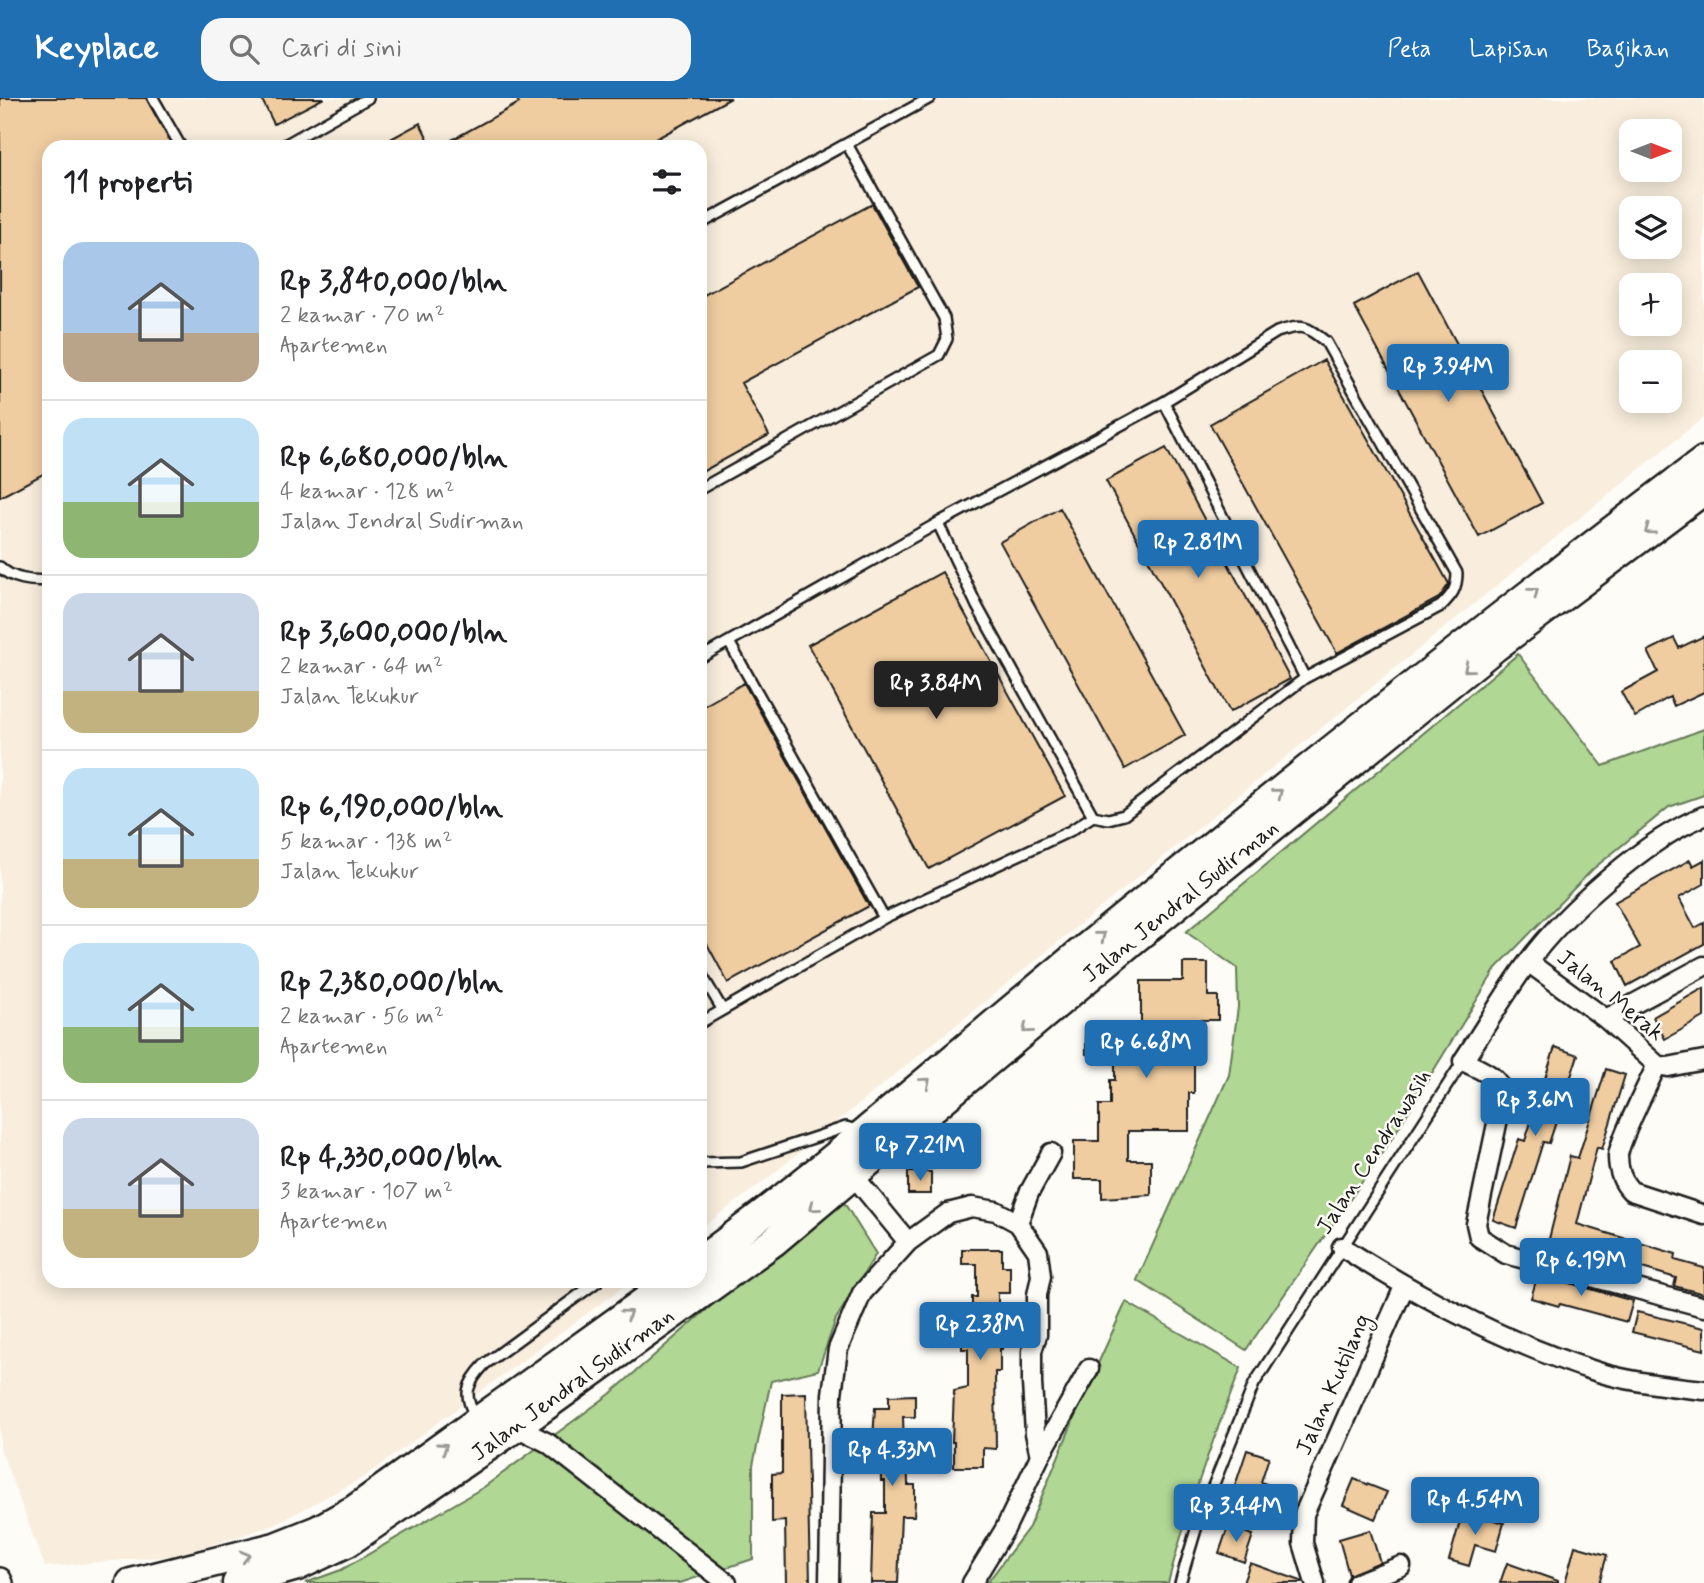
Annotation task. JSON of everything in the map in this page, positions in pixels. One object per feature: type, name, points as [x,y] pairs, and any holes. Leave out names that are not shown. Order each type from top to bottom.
[{"type":"highway","name":"Jalan Jendral Sudirman","points":[[707,1256],[749,1226],[864,1133],[1079,954],[1407,689],[1704,461]]},
{"type":"highway","name":"Jalan Jendral Sudirman","points":[[237,1583],[297,1566],[348,1542],[516,1427],[772,1241],[1133,940],[1495,647],[1704,490]]},
{"type":"highway","name":"Jalan Jendral Sudirman","points":[[131,1583],[275,1547],[318,1530],[354,1510],[480,1422],[663,1288]]},
{"type":"street","name":"Jalan Cendrawasih","points":[[1464,1061],[1528,962],[1557,929],[1651,845],[1704,816]]},
{"type":"street","name":"Jalan Merak","points":[[1528,962],[1606,1019],[1657,1065],[1668,1067],[1704,1060]]},
{"type":"street","points":[[1606,1019],[1704,966]]},
{"type":"street","points":[[1464,1061],[1501,1084],[1503,1095],[1476,1224],[1479,1237],[1506,1254],[1704,1307]]},
{"type":"street","points":[[1657,1065],[1618,1153],[1619,1171],[1623,1183],[1631,1191],[1704,1215]]},
{"type":"street","points":[[1018,1223],[1029,1193],[1051,1153]]},
{"type":"street","points":[[853,1175],[908,1241]]},
{"type":"street","points":[[829,1583],[832,1394],[838,1349],[862,1293],[908,1241],[948,1213],[972,1207],[996,1211],[1018,1223],[1038,1252],[1041,1276],[1037,1295],[1037,1335],[1032,1351],[1032,1383],[1035,1433],[1040,1456]]},
{"type":"street","points":[[1342,1247],[1404,1287],[1537,1350],[1600,1373],[1704,1390]]},
{"type":"street","name":"Jalan Kutilang","points":[[1315,1583],[1303,1543],[1304,1514],[1404,1287]]},
{"type":"street","points":[[972,1583],[1005,1529],[1040,1456],[1089,1369]]},
{"type":"street","points":[[516,1427],[548,1443],[727,1583]]},
{"type":"street","points":[[1357,1583],[1402,1566]]},
{"type":"lane","points":[[154,98],[177,140]]},
{"type":"lane","points":[[293,140],[368,98]]},
{"type":"lane","points":[[707,220],[930,98]]},
{"type":"lane","points":[[707,485],[939,355],[947,339],[944,318],[846,144]]},
{"type":"lane","points":[[707,654],[938,523],[1164,402],[1277,332],[1298,326],[1308,327],[1326,342],[1457,573],[1455,592],[1441,606],[1305,678],[1124,815],[1108,819],[1093,816],[1070,831],[884,918],[707,1019]]},
{"type":"lane","points":[[1164,402],[1305,678]]},
{"type":"lane","points":[[938,523],[977,606],[1093,816]]},
{"type":"lane","points":[[0,566],[4,571],[20,578],[42,581]]},
{"type":"lane","points":[[729,642],[884,918]]},
{"type":"lane","points":[[707,984],[722,1009]]},
{"type":"lane","name":"Jalan Cendrawasih","points":[[1180,1583],[1197,1526],[1254,1384],[1464,1061]]},
{"type":"lane","points":[[707,1163],[741,1162],[846,1127],[864,1133]]},
{"type":"lane","points":[[480,1422],[467,1403],[468,1390],[477,1373],[485,1364],[588,1288]]},
{"type":"shaded area","points":[[0,98],[1704,98],[1704,417],[763,1182],[707,1224],[707,140],[42,140],[42,1288],[621,1288],[364,1477],[274,1525],[180,1555],[45,1567],[0,1448]]},
{"type":"green space","points":[[1518,654],[1603,766],[1704,729],[1704,795],[1669,807],[1593,869],[1497,967],[1391,1140],[1246,1350],[1137,1280],[1229,1075],[1238,1007],[1237,968],[1186,932]]},
{"type":"green space","points":[[843,1201],[876,1254],[836,1319],[818,1370],[771,1381],[753,1465],[753,1559],[680,1583],[305,1583],[341,1570],[484,1487],[610,1394],[712,1305]]},
{"type":"green space","points":[[1126,1302],[1241,1368],[1201,1474],[1168,1583],[987,1583],[1029,1527]]},
{"type":"building","points":[[0,98],[146,98],[169,140],[42,140],[42,475],[0,497]]},
{"type":"building","points":[[261,98],[324,98],[274,124]]},
{"type":"building","points":[[516,98],[731,98],[654,140],[452,140],[519,103]]},
{"type":"building","points":[[420,123],[428,140],[389,140]]},
{"type":"building","points":[[872,204],[918,287],[741,383],[769,435],[707,469],[707,293]]},
{"type":"building","points":[[1418,271],[1542,503],[1479,537],[1354,306]]},
{"type":"building","points":[[1324,360],[1449,584],[1439,598],[1337,653],[1210,424]]},
{"type":"building","points":[[1166,448],[1290,679],[1230,712],[1106,481]]},
{"type":"building","points":[[1060,508],[1185,735],[1125,769],[1000,542]]},
{"type":"building","points":[[942,572],[1065,796],[929,869],[808,645]]},
{"type":"building","points":[[1704,636],[1704,692],[1674,706],[1670,697],[1635,717],[1621,692],[1658,672],[1648,651],[1674,638],[1679,648]]},
{"type":"building","points":[[744,683],[869,906],[728,983],[707,944],[707,704]]},
{"type":"building","points":[[1690,860],[1693,866],[1704,860],[1704,884],[1679,898],[1695,928],[1704,923],[1704,944],[1627,986],[1615,961],[1640,947],[1615,902]]},
{"type":"building","points":[[1183,963],[1208,963],[1208,996],[1218,996],[1218,1020],[1194,1020],[1194,1093],[1189,1093],[1189,1131],[1128,1131],[1128,1160],[1151,1160],[1151,1195],[1102,1198],[1102,1179],[1074,1179],[1074,1141],[1099,1141],[1099,1105],[1110,1105],[1110,1080],[1115,1080],[1115,1054],[1086,1054],[1086,1029],[1141,1028],[1141,981],[1183,981]]},
{"type":"building","points":[[1704,988],[1704,1017],[1665,1039],[1653,1017]]},
{"type":"building","points":[[1555,1047],[1578,1055],[1549,1143],[1543,1142],[1516,1228],[1493,1220],[1519,1139],[1525,1141]]},
{"type":"building","points":[[1606,1069],[1625,1075],[1602,1149],[1597,1147],[1577,1224],[1676,1254],[1675,1260],[1704,1268],[1704,1294],[1674,1286],[1676,1278],[1571,1247],[1548,1243],[1570,1156],[1578,1158]]},
{"type":"building","points":[[908,1172],[931,1172],[931,1194],[908,1194]]},
{"type":"building","points":[[962,1249],[1002,1249],[1002,1266],[1010,1266],[1010,1293],[998,1293],[998,1331],[1002,1331],[1002,1349],[1000,1372],[995,1372],[996,1449],[983,1448],[983,1467],[954,1467],[954,1391],[968,1388],[968,1349],[962,1349],[962,1331],[972,1331],[972,1297],[977,1297],[977,1264],[962,1264]]},
{"type":"building","points":[[1538,1274],[1633,1301],[1627,1322],[1531,1298]]},
{"type":"building","points":[[1637,1312],[1704,1328],[1704,1350],[1632,1332]]},
{"type":"building","points":[[806,1393],[810,1583],[786,1583],[785,1521],[772,1522],[772,1474],[782,1473],[782,1394]]},
{"type":"building","points":[[915,1395],[915,1417],[903,1417],[908,1485],[915,1485],[914,1516],[901,1516],[898,1583],[871,1583],[873,1513],[885,1513],[885,1481],[881,1481],[880,1440],[873,1439],[875,1408],[889,1408],[889,1396]]},
{"type":"building","points":[[1247,1450],[1269,1457],[1261,1482],[1281,1490],[1271,1516],[1230,1501]]},
{"type":"building","points":[[1354,1479],[1387,1492],[1375,1519],[1343,1505]]},
{"type":"building","points":[[1463,1511],[1504,1523],[1496,1551],[1475,1545],[1469,1566],[1449,1560]]},
{"type":"building","points":[[1228,1527],[1253,1535],[1244,1562],[1219,1553]]},
{"type":"building","points":[[1370,1530],[1380,1562],[1349,1575],[1339,1539]]},
{"type":"building","points":[[1575,1546],[1607,1555],[1599,1583],[1565,1583]]},
{"type":"building","points":[[1250,1563],[1301,1581],[1301,1583],[1243,1583]]},
{"type":"building","points":[[1507,1563],[1558,1581],[1558,1583],[1500,1583]]}]
